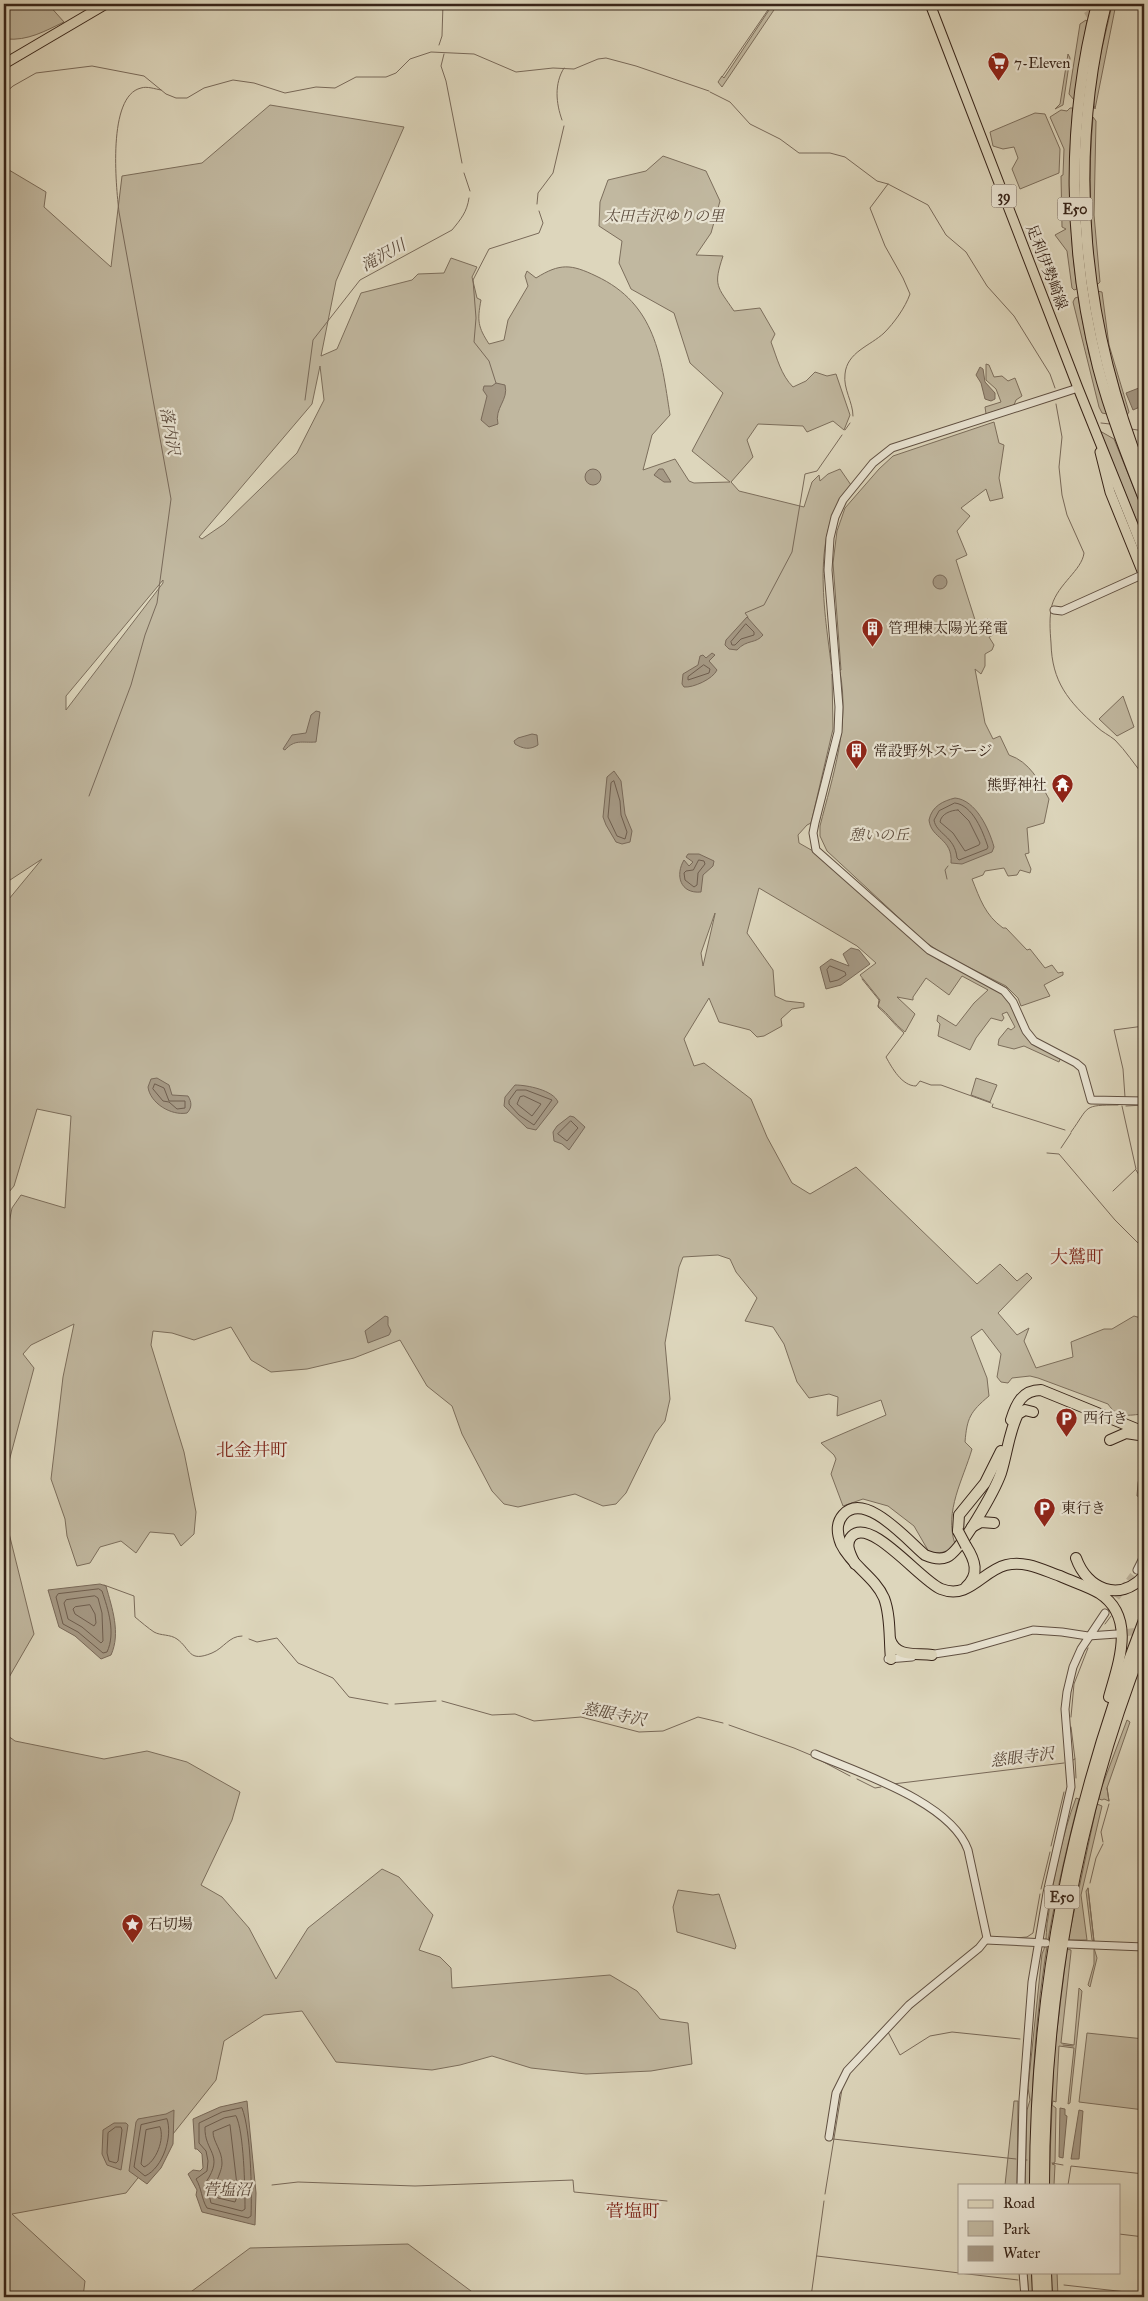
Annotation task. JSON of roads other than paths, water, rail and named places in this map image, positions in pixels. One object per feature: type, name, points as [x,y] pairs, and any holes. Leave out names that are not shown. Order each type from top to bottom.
[{"type":"highway","name":"E50","points":[[1097,4],[1085,63],[1078,112],[1075,199],[1078,254],[1088,319],[1144,499]]},
{"type":"highway","name":"E50","points":[[1106,4],[1093,64],[1088,105],[1084,167],[1084,215],[1088,269],[1116,413]]},
{"type":"highway","name":"E50","points":[[1126,441],[1144,477]]},
{"type":"highway","points":[[953,1591],[965,1587],[975,1574],[975,1564],[958,1531],[959,1515],[990,1476],[999,1458],[1016,1405],[1026,1393],[1036,1390],[1047,1392],[1144,1432]]},
{"type":"highway","points":[[889,1659],[889,1636],[884,1597],[855,1564],[842,1545],[838,1528],[843,1515],[855,1508],[865,1508],[874,1512],[925,1555],[944,1558],[952,1554],[970,1530],[997,1482],[1016,1418],[1025,1410],[1033,1412]]},
{"type":"highway","points":[[1110,1440],[1126,1433],[1144,1438]]},
{"type":"highway","points":[[970,1530],[981,1522],[994,1524]]},
{"type":"highway","points":[[855,1564],[849,1550],[850,1539],[858,1532],[867,1532],[876,1536],[929,1582],[942,1589],[953,1591],[970,1588],[1000,1566],[1023,1563],[1089,1588],[1110,1602],[1120,1623],[1122,1645],[1098,1739],[1093,1768]]},
{"type":"highway","points":[[1076,1558],[1086,1577],[1095,1585],[1104,1588],[1119,1590],[1127,1588],[1140,1573]]},
{"type":"highway","name":"E50","points":[[1035,2184],[1037,2098],[1050,1965],[1064,1887],[1093,1768],[1114,1700],[1144,1620]]},
{"type":"highway","points":[[889,1636],[892,1645],[899,1652],[932,1655]]},
{"type":"highway","name":"E50","points":[[1044,2184],[1048,2055],[1065,1928],[1095,1792],[1144,1644]]},
{"type":"highway","points":[[1120,1712],[1133,1689],[1144,1659]]},
{"type":"highway","points":[[1037,2274],[1038,2297]]},
{"type":"highway","points":[[1046,2274],[1047,2297]]},
{"type":"main road","points":[[4,64],[106,4]]},
{"type":"main road","name":"足利伊勢崎線","points":[[930,4],[1078,388],[1144,552]]},
{"type":"main road","name":"足利伊勢崎線","points":[[1094,427],[1106,481],[1144,575]]},
{"type":"street","points":[[1078,388],[892,448],[873,463],[843,500],[835,517],[828,561],[839,707],[838,732],[813,838],[816,850],[920,943],[939,957],[1004,990],[1013,1002],[1023,1026],[1034,1041],[1082,1068],[1091,1100],[1144,1101]]},
{"type":"street","points":[[1054,610],[1062,611],[1144,575]]},
{"type":"street","points":[[1140,1573],[1144,1556]]},
{"type":"street","points":[[1021,2184],[1023,2100],[1028,2028],[1038,1943],[1070,1794],[1071,1772],[1065,1709],[1067,1692],[1073,1667],[1088,1636],[1105,1612]]},
{"type":"street","points":[[889,1659],[932,1655],[975,1647],[1019,1632],[1033,1630],[1088,1636],[1117,1634]]},
{"type":"street","points":[[815,1754],[901,1791],[925,1804],[948,1821],[963,1840],[968,1850],[986,1940]]},
{"type":"street","points":[[828,2137],[836,2093],[847,2071],[909,2005],[986,1940],[1046,1943]]},
{"type":"street","points":[[1068,1944],[1144,1947]]},
{"type":"street","points":[[1023,2274],[1024,2297]]},
{"type":"water","points":[[980,367],[983,369],[985,382],[995,393],[995,399],[991,401],[985,399],[981,383],[976,375]]},
{"type":"water","points":[[496,383],[505,385],[506,390],[498,413],[498,424],[489,427],[481,420],[487,396],[483,390],[484,386],[492,386]]},
{"type":"water","points":[[1144,386],[1144,405],[1133,410],[1126,393]]},
{"type":"water","points":[[590,469],[596,469],[601,474],[599,483],[590,485],[585,480],[585,474]]},
{"type":"water","points":[[659,469],[663,469],[671,482],[664,482],[654,475]]},
{"type":"water","points":[[940,575],[945,577],[947,582],[945,587],[940,589],[935,587],[933,582],[935,577]]},
{"type":"water","points":[[747,617],[763,635],[757,640],[744,644],[737,650],[729,649],[725,645],[726,640]]},
{"type":"water","points":[[712,653],[715,655],[709,661],[717,670],[715,673],[702,682],[684,687],[682,684],[683,674],[698,665],[700,656],[703,655],[706,658]]},
{"type":"water","points":[[316,711],[320,712],[316,742],[295,743],[285,750],[283,749],[292,735],[306,733],[311,715]]},
{"type":"water","points":[[532,734],[537,735],[538,745],[526,748],[515,744],[514,741],[518,738]]},
{"type":"water","points":[[614,771],[621,781],[625,814],[632,831],[630,842],[622,844],[616,842],[603,817],[607,777]]},
{"type":"water","points":[[955,798],[969,804],[980,816],[989,832],[994,847],[992,852],[962,864],[951,863],[949,848],[934,831],[929,820],[935,808]]},
{"type":"water","points":[[688,854],[699,854],[714,861],[713,866],[703,875],[701,892],[688,890],[681,882],[680,872],[684,860],[689,866],[693,862],[686,857]]},
{"type":"water","points":[[851,948],[859,950],[870,964],[841,985],[826,989],[820,967],[831,959],[849,966],[843,954]]},
{"type":"water","points":[[157,1078],[169,1085],[172,1095],[188,1096],[191,1105],[187,1113],[168,1110],[157,1103],[148,1087],[151,1079]]},
{"type":"water","points":[[515,1085],[533,1087],[545,1091],[551,1094],[558,1102],[536,1130],[527,1128],[504,1106],[505,1097]]},
{"type":"water","points":[[570,1116],[574,1117],[585,1127],[569,1150],[562,1144],[554,1141],[553,1132],[557,1126]]},
{"type":"water","points":[[385,1316],[388,1317],[388,1325],[391,1331],[389,1335],[368,1343],[365,1331]]},
{"type":"water","points":[[1142,1463],[1144,1463],[1144,1499],[1137,1496]]},
{"type":"water","points":[[100,1584],[106,1586],[113,1612],[115,1629],[114,1647],[111,1655],[101,1659],[75,1636],[59,1627],[48,1590]]},
{"type":"water","name":"菅塩沼","points":[[247,2101],[256,2193],[255,2225],[202,2212],[196,2195],[197,2190],[188,2174],[193,2170],[200,2171],[203,2168],[202,2154],[195,2149],[193,2119],[220,2107]]},
{"type":"water","points":[[1060,2108],[1065,2109],[1065,2115],[1067,2116],[1063,2158],[1059,2157]]},
{"type":"water","points":[[174,2110],[173,2144],[161,2168],[147,2184],[129,2171],[136,2122],[138,2119],[166,2114]]},
{"type":"water","points":[[1079,2110],[1083,2111],[1079,2159],[1071,2159]]},
{"type":"water","points":[[114,2123],[126,2123],[128,2125],[121,2170],[107,2165],[102,2154],[103,2130]]},
{"type":"waterway","points":[[439,45],[442,36],[443,4]]},
{"type":"waterway","points":[[722,77],[772,4]]},
{"type":"waterway","points":[[4,94],[13,86],[36,73],[92,66],[144,76],[166,94],[176,98],[187,98],[204,88],[233,80],[254,83],[285,93],[316,87],[335,88],[356,77],[386,77],[396,73],[410,59],[431,52],[474,54],[516,72],[553,68],[574,69],[598,59],[606,58],[636,66],[709,91]]},
{"type":"waterway","name":"滝沢川","points":[[444,54],[441,66],[446,81],[462,163]]},
{"type":"waterway","points":[[562,120],[558,107],[557,87],[564,68]]},
{"type":"waterway","name":"落内沢","points":[[89,796],[131,685],[145,635],[157,603],[171,499],[119,212],[116,183],[116,143],[118,124],[123,107],[130,95],[143,87],[161,90]]},
{"type":"waterway","points":[[710,92],[730,102],[750,124],[780,139],[799,153],[830,153],[845,157],[877,181],[888,184],[928,205],[946,235],[966,252],[987,286],[1014,316],[1050,374],[1055,388]]},
{"type":"waterway","points":[[537,204],[538,193],[553,173],[564,126]]},
{"type":"waterway","name":"滝沢川","points":[[464,173],[470,191]]},
{"type":"waterway","points":[[853,416],[845,385],[847,366],[860,350],[888,329],[902,310],[910,294],[885,246],[870,208],[888,184]]},
{"type":"waterway","name":"滝沢川","points":[[305,400],[313,340],[360,280],[452,230],[463,215],[469,198]]},
{"type":"waterway","points":[[496,383],[489,361],[474,342],[476,318],[473,280],[489,249],[539,233],[543,223],[539,211]]},
{"type":"waterway","points":[[1056,404],[1062,437],[1059,467],[1062,495],[1067,515],[1084,553],[1079,565],[1059,590],[1052,605],[1050,614],[1052,657],[1058,680],[1070,699],[1099,729],[1115,740],[1144,776]]},
{"type":"waterway","points":[[845,430],[850,423]]},
{"type":"waterway","points":[[1101,423],[1110,424]]},
{"type":"waterway","points":[[1131,429],[1144,431]]},
{"type":"waterway","points":[[748,617],[745,613],[764,605],[792,552],[805,474],[817,471],[842,435]]},
{"type":"waterway","points":[[947,879],[945,870],[948,866]]},
{"type":"waterway","points":[[862,979],[879,1000],[878,1007],[904,1033],[886,1057],[902,1080],[916,1086],[920,1081],[931,1085],[941,1085],[991,1103]]},
{"type":"waterway","points":[[1125,1097],[1123,1069],[1114,1030],[1144,1026]]},
{"type":"waterway","points":[[993,1104],[992,1107],[1065,1130]]},
{"type":"waterway","points":[[1071,1132],[1088,1109],[1098,1106],[1118,1105]]},
{"type":"waterway","points":[[1126,1106],[1144,1105]]},
{"type":"waterway","points":[[1113,1191],[1136,1169],[1122,1106]]},
{"type":"waterway","points":[[1061,1148],[1071,1133]]},
{"type":"waterway","points":[[1047,1153],[1059,1154],[1115,1220],[1144,1249]]},
{"type":"waterway","points":[[1136,1170],[1144,1183]]},
{"type":"waterway","name":"慈眼寺沢","points":[[1141,1572],[1144,1565]]},
{"type":"waterway","name":"慈眼寺沢","points":[[104,1585],[134,1596],[135,1617],[154,1632],[177,1639],[194,1656],[204,1656],[212,1653],[230,1640],[242,1636]]},
{"type":"waterway","name":"慈眼寺沢","points":[[1105,1624],[1111,1616]]},
{"type":"waterway","name":"慈眼寺沢","points":[[249,1639],[257,1642],[277,1638],[298,1663],[333,1678],[349,1697],[388,1704]]},
{"type":"waterway","name":"慈眼寺沢","points":[[1071,1717],[1074,1684],[1088,1648]]},
{"type":"waterway","name":"慈眼寺沢","points":[[395,1704],[436,1701]]},
{"type":"waterway","name":"慈眼寺沢","points":[[442,1701],[492,1715],[515,1714],[534,1721],[581,1717],[639,1732],[663,1731],[698,1717],[723,1723]]},
{"type":"waterway","name":"慈眼寺沢","points":[[729,1725],[813,1756]]},
{"type":"waterway","name":"慈眼寺沢","points":[[1071,1727],[1075,1759],[1073,1760]]},
{"type":"waterway","name":"慈眼寺沢","points":[[816,1758],[850,1776]]},
{"type":"waterway","points":[[1075,1759],[1076,1778]]},
{"type":"waterway","name":"慈眼寺沢","points":[[893,1784],[1064,1763]]},
{"type":"waterway","name":"慈眼寺沢","points":[[857,1779],[875,1788],[881,1787]]},
{"type":"waterway","points":[[1107,1788],[1109,1801]]},
{"type":"waterway","points":[[1051,1846],[1064,1792]]},
{"type":"waterway","points":[[1103,1842],[1101,1832],[1109,1804]]},
{"type":"waterway","points":[[1090,1883],[1096,1858],[1103,1844]]},
{"type":"waterway","points":[[1041,1889],[1050,1852]]},
{"type":"waterway","points":[[1088,1888],[1094,1941]]},
{"type":"waterway","points":[[1015,1938],[1027,1937],[1033,1933],[1040,1894]]},
{"type":"waterway","points":[[898,2021],[920,2000]]},
{"type":"waterway","points":[[888,2032],[900,2055],[930,2036],[952,2032],[1020,2039]]},
{"type":"waterway","points":[[1063,2045],[1073,2046]]},
{"type":"waterway","points":[[825,2194],[842,2089]]},
{"type":"waterway","points":[[833,2139],[1016,2159]]},
{"type":"waterway","points":[[1052,2163],[1063,2165]]},
{"type":"waterway","points":[[1068,2184],[1071,2166],[1144,2174]]},
{"type":"waterway","points":[[272,2185],[298,2182],[415,2186],[573,2180],[574,2192],[667,2201]]},
{"type":"waterway","points":[[811,2297],[824,2201]]},
{"type":"waterway","points":[[1120,2234],[1144,2237]]},
{"type":"waterway","points":[[817,2256],[958,2273]]},
{"type":"waterway","points":[[968,2274],[1018,2280]]},
{"type":"waterway","points":[[1064,2285],[1144,2294]]},
{"type":"tunnel","points":[[1086,16],[1097,9]]},
{"type":"tunnel","points":[[1110,1606],[1137,1570]]},
{"type":"tunnel","points":[[1117,1634],[1144,1630]]},
{"type":"place","name":"7-Eleven","points":[[998,82]]},
{"type":"place","name":"管理棟太陽光発電","points":[[872,647]]},
{"type":"place","name":"常設野外ステージ","points":[[857,770]]},
{"type":"place","name":"熊野神社","points":[[1063,804]]},
{"type":"place","name":"西行き","points":[[1067,1437]]},
{"type":"place","name":"東行き","points":[[1045,1527]]},
{"type":"place","name":"石切場","points":[[132,1943]]},
{"type":"district","name":"大鷲町","points":[[1077,1257]]},
{"type":"district","name":"北金井町","points":[[252,1450]]},
{"type":"district","name":"菅塩町","points":[[633,2211]]},
{"type":"park label","name":"太田吉沢ゆりの里","points":[[664,216]]},
{"type":"park label","name":"憩いの丘","points":[[879,835]]}]
